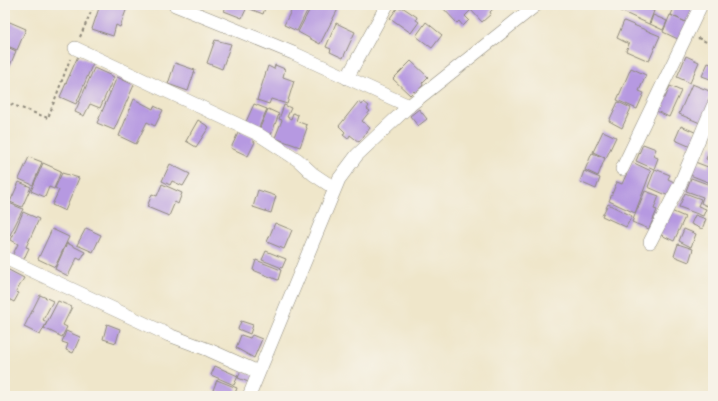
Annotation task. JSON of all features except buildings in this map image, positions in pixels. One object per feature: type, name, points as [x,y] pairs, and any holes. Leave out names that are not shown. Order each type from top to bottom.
[{"type":"street","points":[[175,5],[293,53],[409,106]]},
{"type":"street","points":[[347,78],[387,5]]},
{"type":"street","points":[[249,396],[334,188],[357,155],[409,106],[536,5]]},
{"type":"street","points":[[622,170],[701,5]]},
{"type":"street","points":[[75,48],[258,134],[298,160],[313,174],[334,188]]},
{"type":"street","points":[[650,242],[680,184],[713,106]]},
{"type":"street","points":[[5,258],[169,335],[209,350],[258,372]]},
{"type":"path","points":[[5,102],[48,118],[75,48],[94,5]]},
{"type":"path","points":[[687,34],[713,45]]}]
